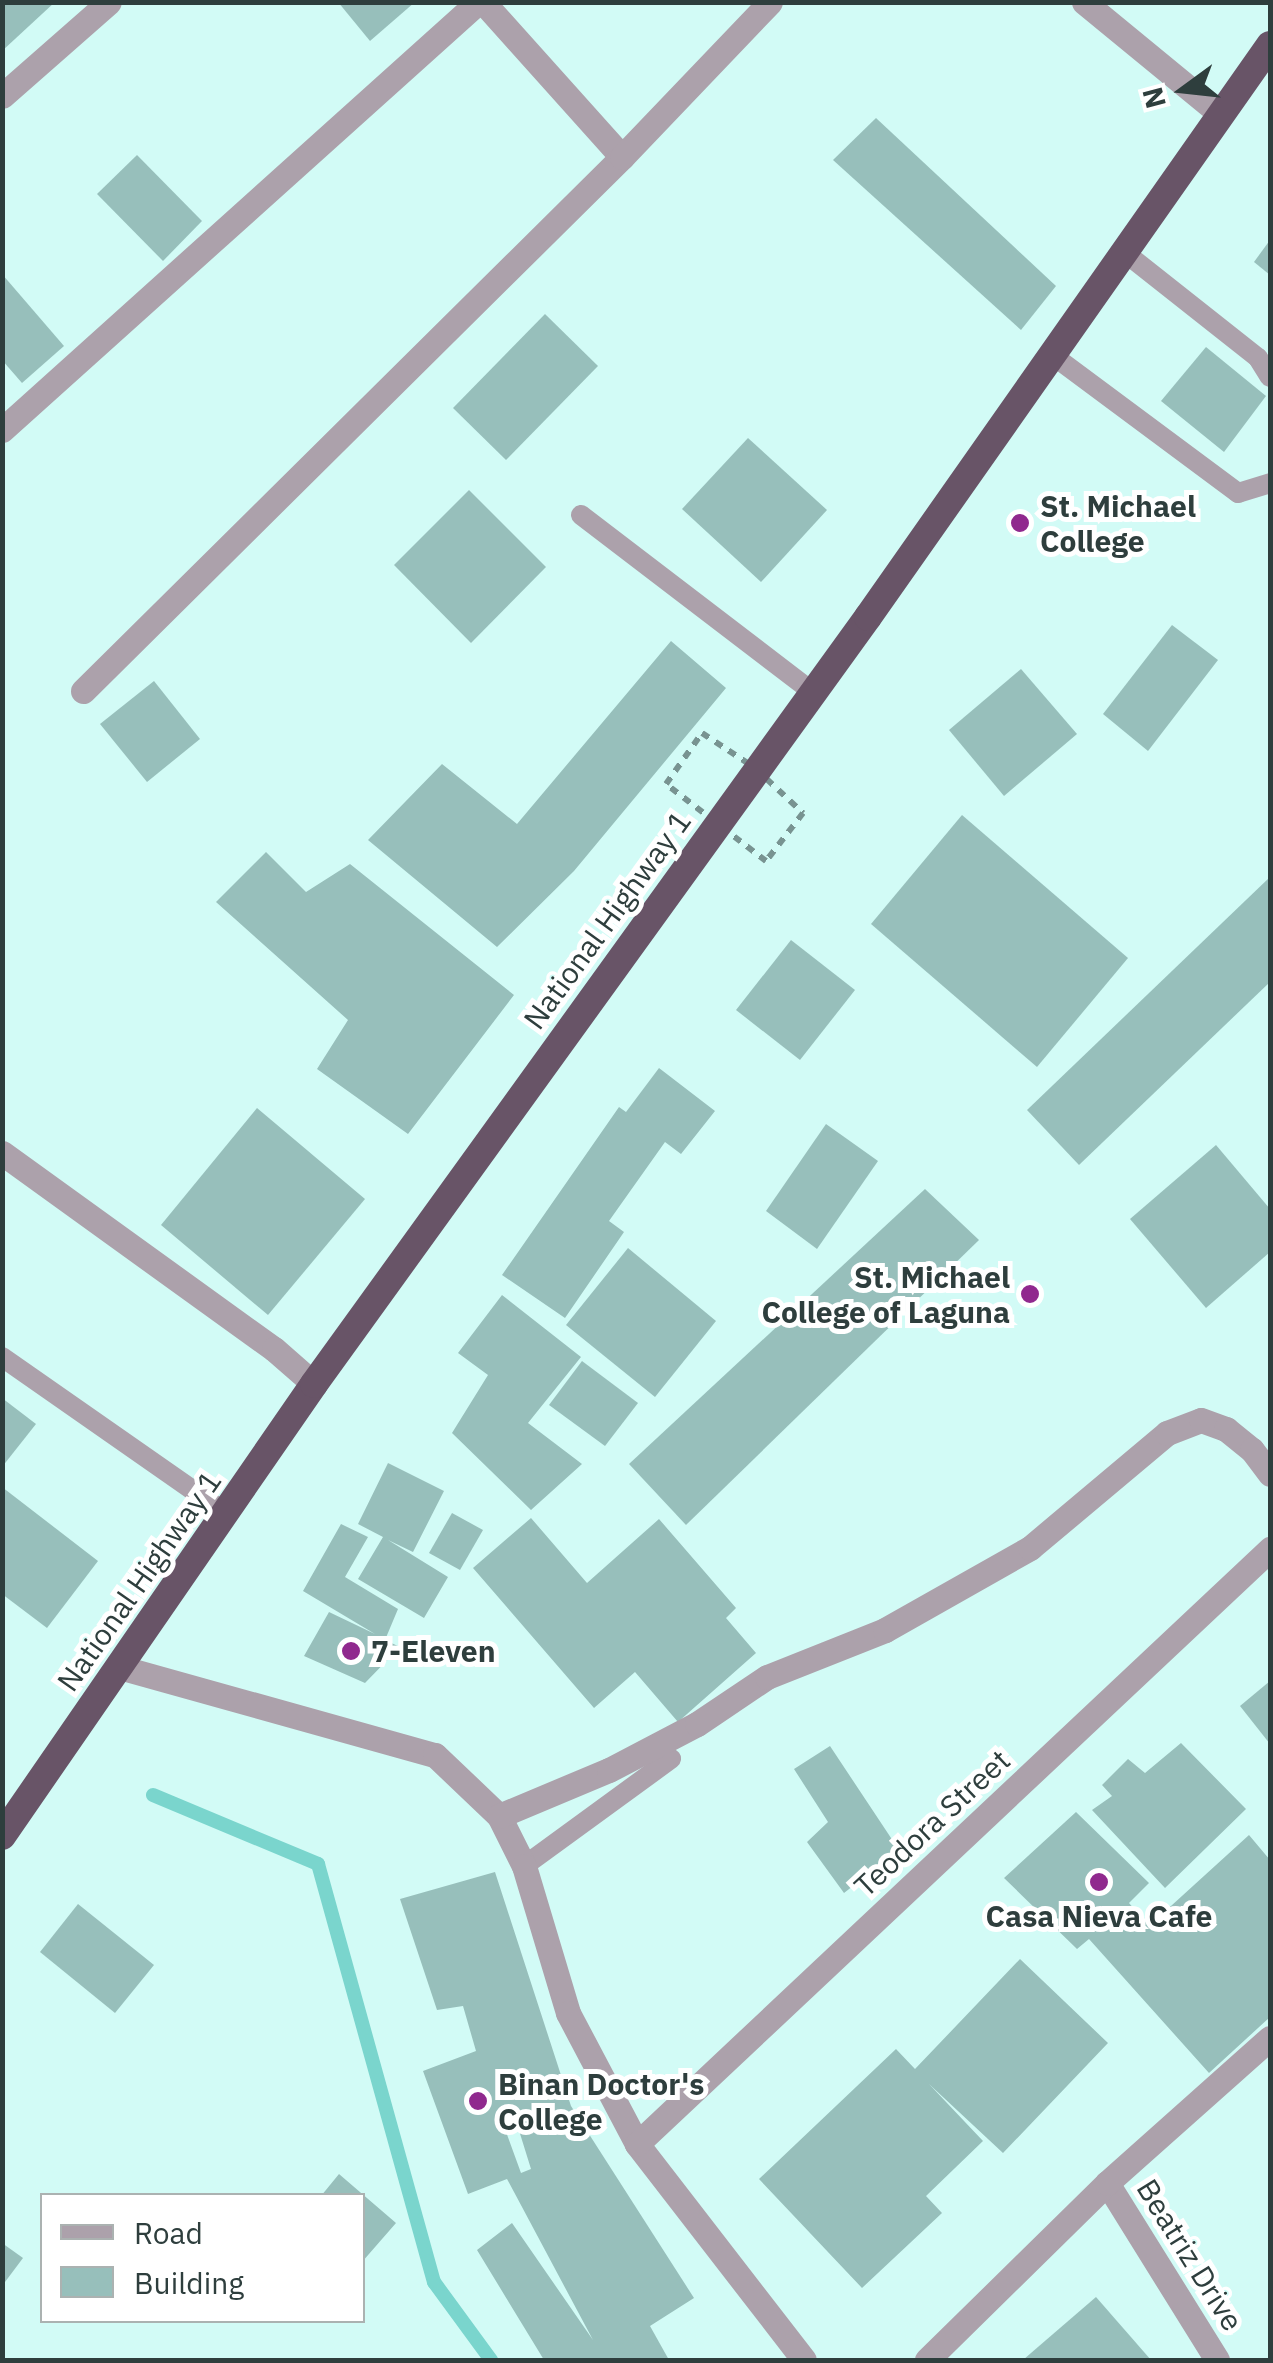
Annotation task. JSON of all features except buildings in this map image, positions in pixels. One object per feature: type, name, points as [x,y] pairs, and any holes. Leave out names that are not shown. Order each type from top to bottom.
[{"type":"highway","name":"National Highway 1","points":[[2,1836],[314,1384],[1270,45]]},
{"type":"street","points":[[2,96],[109,2]]},
{"type":"street","points":[[2,430],[481,2],[622,157]]},
{"type":"street","points":[[83,691],[622,157],[770,2]]},
{"type":"street","points":[[1084,2],[1219,114]]},
{"type":"street","points":[[2,1154],[274,1349],[314,1384]]},
{"type":"street","points":[[499,1816],[610,1770],[697,1724],[767,1677],[885,1630],[1030,1548],[1167,1433],[1201,1420],[1226,1429],[1252,1450],[1270,1474]]},
{"type":"street","name":"Teodora Street","points":[[638,2144],[1270,1549]]},
{"type":"street","points":[[119,1666],[436,1755],[499,1816],[524,1866],[568,2013],[638,2144],[804,2360]]},
{"type":"street","points":[[928,2360],[1107,2183],[1270,2038]]},
{"type":"street","name":"Beatriz Drive","points":[[1107,2183],[1217,2360]]},
{"type":"lane","points":[[1124,252],[1258,358],[1270,376]]},
{"type":"lane","points":[[1051,354],[1238,493],[1270,483]]},
{"type":"lane","points":[[581,515],[811,690]]},
{"type":"lane","points":[[2,1357],[226,1512]]},
{"type":"lane","points":[[524,1866],[672,1758]]},
{"type":"path","points":[[666,784],[702,733]]},
{"type":"path","points":[[766,862],[802,814]]},
{"type":"waterway","points":[[153,1795],[318,1864],[434,2282],[491,2360]]},
{"type":"place","name":"St. Michael College","points":[[1020,523]]},
{"type":"place","name":"St. Michael College of Laguna","points":[[1030,1294]]},
{"type":"place","name":"7-Eleven","points":[[351,1651]]},
{"type":"place","name":"Casa Nieva Cafe","points":[[1099,1882]]},
{"type":"place","name":"Binan Doctor's College","points":[[478,2101]]}]
